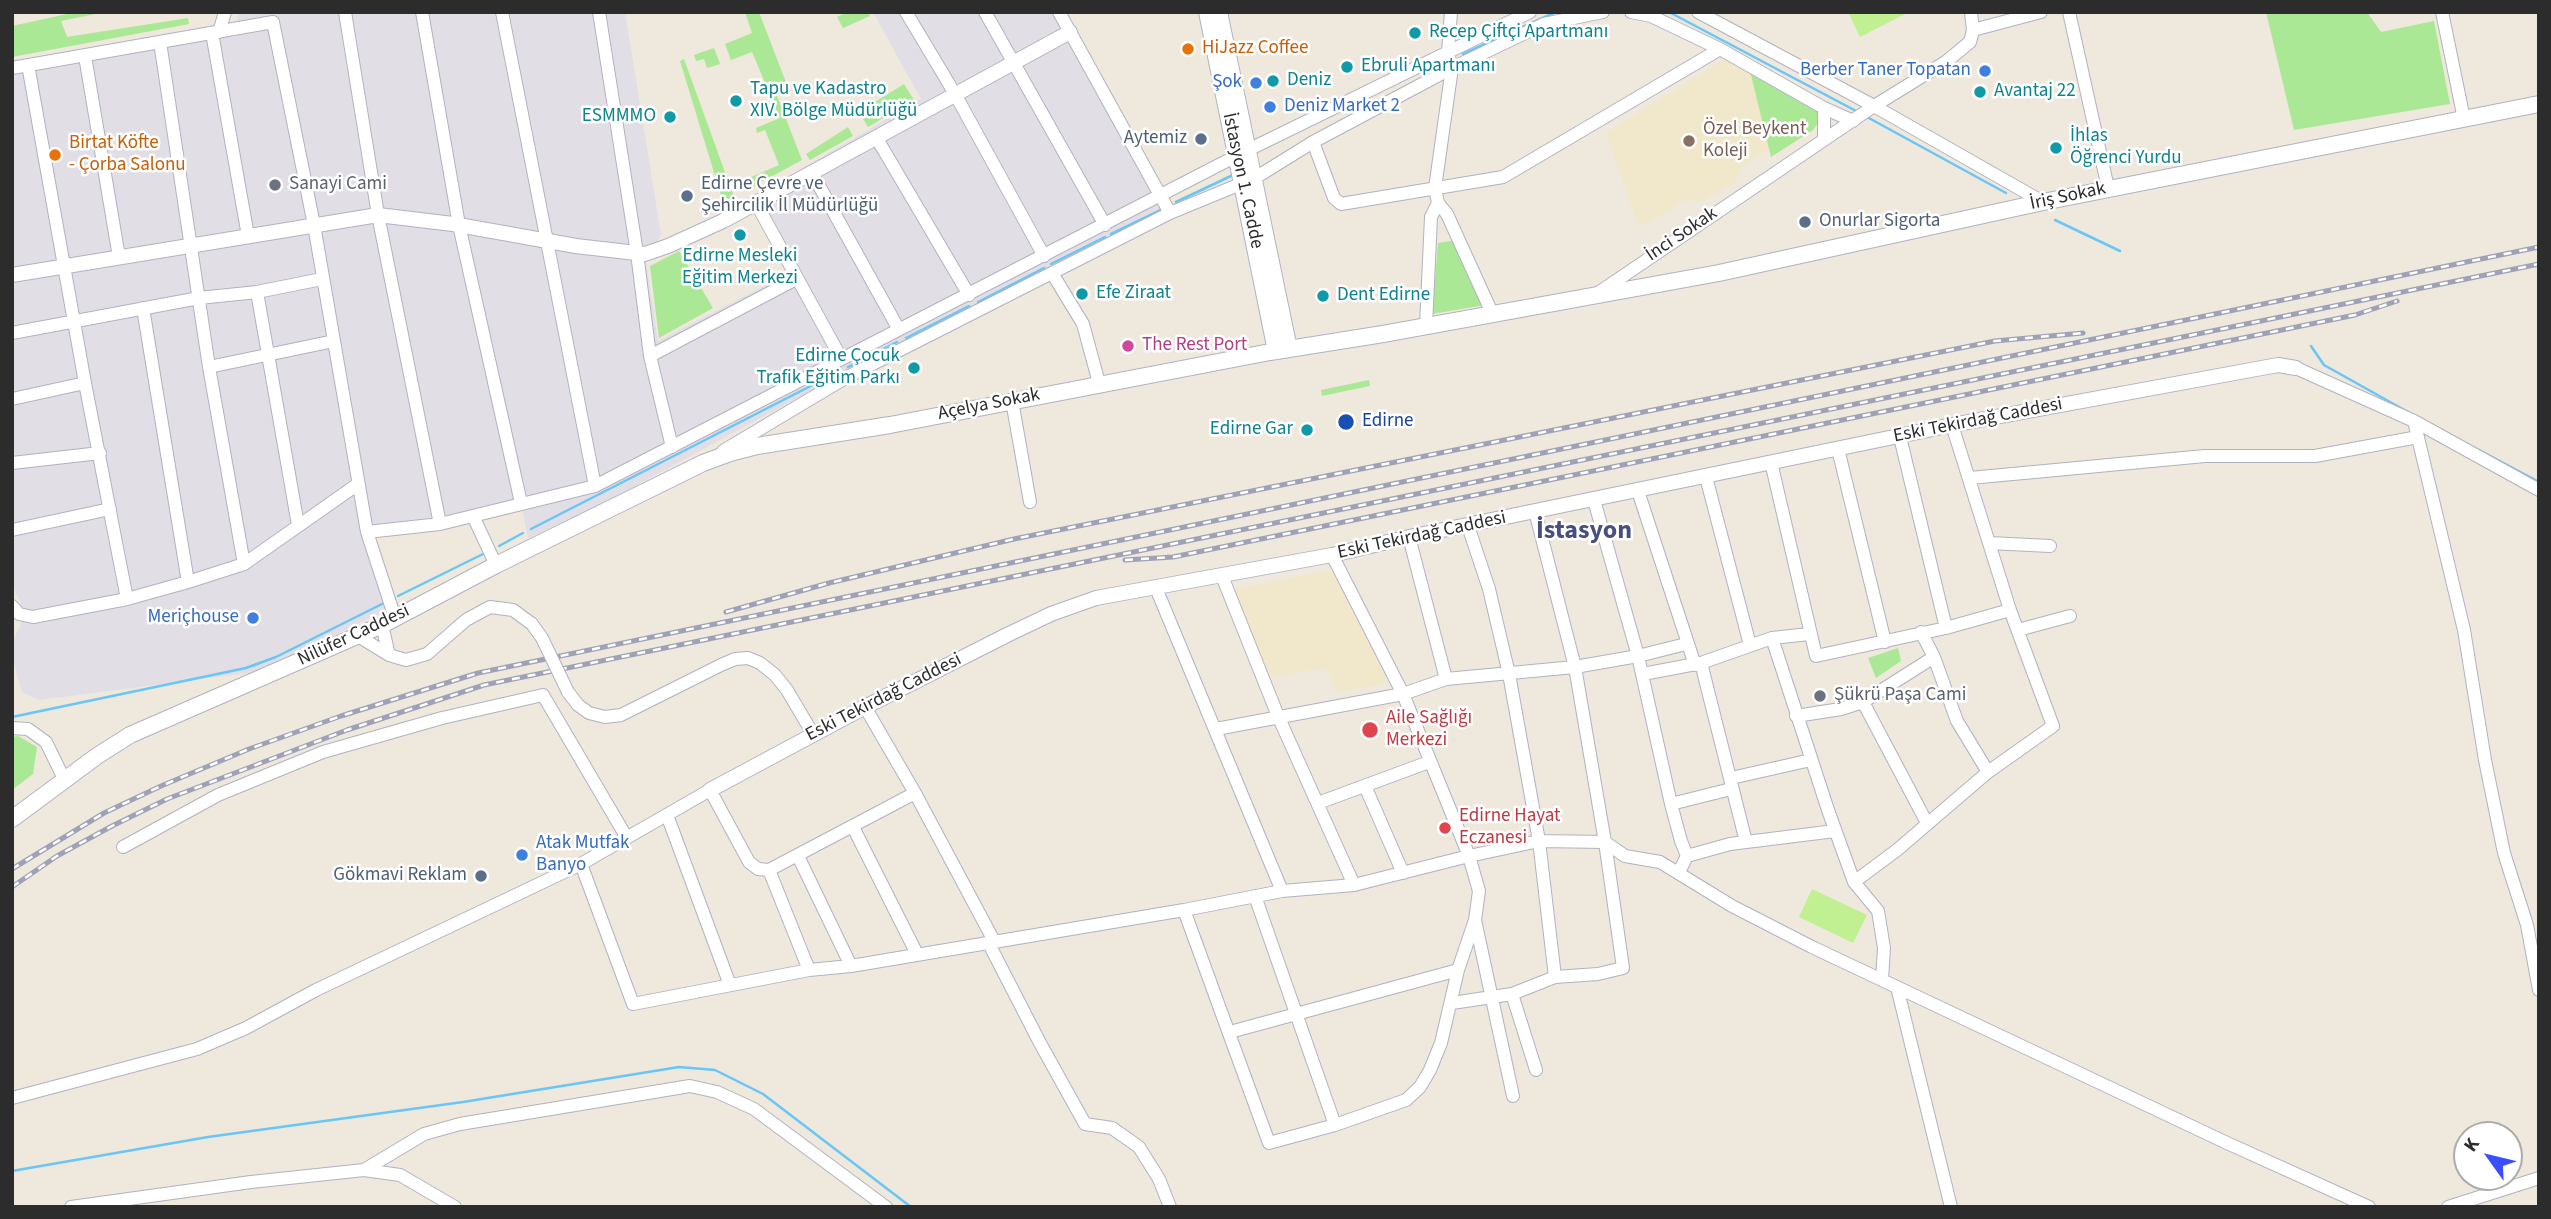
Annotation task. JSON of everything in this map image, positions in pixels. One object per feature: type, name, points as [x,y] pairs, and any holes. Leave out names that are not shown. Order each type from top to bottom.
[{"type":"main road","name":"İstasyon 1. Cadde","points":[[1206,12],[1242,153],[1283,350]]},
{"type":"main road","name":"İstasyon 1. Cadde","points":[[1219,12],[1242,153]]},
{"type":"main road","name":"İriş Sokak","points":[[1598,293],[1731,270],[2108,188],[2539,104]]},
{"type":"main road","name":"İnci Sokak","points":[[1283,350],[1598,293]]},
{"type":"main road","name":"Açelya Sokak","points":[[703,463],[757,446],[865,429],[1283,350]]},
{"type":"main road","name":"Nilüfer Caddesi","points":[[12,819],[64,779],[130,735],[388,622],[496,565],[703,463]]},
{"type":"street","points":[[225,12],[215,32],[248,236]]},
{"type":"street","points":[[345,12],[378,215],[440,524]]},
{"type":"street","points":[[422,12],[459,225],[521,503]]},
{"type":"street","points":[[502,12],[594,486]]},
{"type":"street","points":[[599,12],[637,253],[650,356],[672,447]]},
{"type":"street","points":[[906,12],[955,94],[1044,256]]},
{"type":"street","points":[[985,12],[1105,225]]},
{"type":"street","points":[[1059,12],[1170,213]]},
{"type":"street","points":[[1451,12],[1448,53],[1452,68],[1435,188],[1438,203],[1447,214],[1492,313]]},
{"type":"street","points":[[367,532],[440,524],[594,486],[1242,153],[1530,12]]},
{"type":"street","points":[[703,463],[847,377],[1170,213],[1248,180],[1452,68],[1544,24],[1603,12]]},
{"type":"street","points":[[1630,12],[1651,16],[1720,49],[1824,108],[1853,121]]},
{"type":"street","points":[[1698,12],[1874,106],[2043,202]]},
{"type":"street","points":[[1971,12],[1973,30],[2041,12]]},
{"type":"street","points":[[2069,12],[2108,188]]},
{"type":"street","points":[[2442,12],[2464,119]]},
{"type":"street","points":[[12,68],[274,22],[314,225],[367,532],[388,622],[389,655]]},
{"type":"street","name":"İnci Sokak","points":[[1598,293],[1824,139],[1947,61],[1970,42],[1973,30]]},
{"type":"street","points":[[13,272],[65,267],[378,215],[645,254],[668,246],[756,203],[1070,32]]},
{"type":"street","points":[[160,42],[209,367],[244,564]]},
{"type":"street","points":[[1313,142],[1334,198],[1341,204],[1503,177],[1720,49]]},
{"type":"street","points":[[85,56],[120,257]]},
{"type":"street","points":[[28,65],[127,599]]},
{"type":"street","points":[[1824,108],[1824,139]]},
{"type":"street","points":[[876,138],[969,295]]},
{"type":"street","points":[[812,173],[898,328]]},
{"type":"street","points":[[756,203],[841,358]]},
{"type":"street","points":[[1426,326],[1432,216],[1438,203]]},
{"type":"street","points":[[1052,273],[1083,324],[1099,383]]},
{"type":"street","points":[[12,333],[199,298],[257,292],[322,279]]},
{"type":"street","points":[[650,356],[796,279]]},
{"type":"street","points":[[257,292],[298,525]]},
{"type":"street","points":[[143,308],[188,582]]},
{"type":"street","points":[[209,367],[334,341]]},
{"type":"street","name":"Eski Tekirdağ Caddesi","points":[[710,790],[864,707],[1051,614],[1096,598],[1332,555],[1952,425],[2278,365],[2296,368]]},
{"type":"street","points":[[2296,368],[2414,421],[2539,490]]},
{"type":"street","points":[[12,399],[85,383]]},
{"type":"street","points":[[1012,401],[1030,502]]},
{"type":"street","points":[[2414,421],[2464,630],[2485,760],[2504,853],[2527,925],[2539,990]]},
{"type":"street","points":[[1854,882],[1988,772],[2053,726],[2010,610],[1952,425]]},
{"type":"street","points":[[1900,437],[1946,628]]},
{"type":"street","points":[[1970,478],[2205,456],[2315,456],[2418,437]]},
{"type":"street","points":[[1838,449],[1885,642]]},
{"type":"street","points":[[12,463],[100,453]]},
{"type":"street","points":[[1771,462],[1816,656],[1946,628],[2010,610]]},
{"type":"street","points":[[1706,477],[1750,645]]},
{"type":"street","points":[[13,608],[19,614],[33,617],[127,599],[244,564],[358,484]]},
{"type":"street","points":[[1638,491],[1686,644],[1698,664],[1746,842]]},
{"type":"street","points":[[1594,500],[1643,674],[1671,804],[1687,856],[1679,872]]},
{"type":"street","points":[[12,530],[110,509]]},
{"type":"street","points":[[1452,1003],[1512,994],[1555,977],[1598,974],[1623,968],[1575,667],[1535,511]]},
{"type":"street","points":[[473,516],[496,565]]},
{"type":"street","points":[[1468,526],[1489,589],[1509,674],[1539,842],[1555,977]]},
{"type":"street","points":[[1409,537],[1446,679]]},
{"type":"street","points":[[1989,543],[2050,546]]},
{"type":"street","points":[[1184,910],[1269,1143],[1335,1125],[1406,1100],[1420,1087],[1441,1043],[1458,970],[1475,919],[1479,891],[1469,856],[1403,694],[1332,555]]},
{"type":"street","points":[[1222,576],[1278,716],[1354,885]]},
{"type":"street","points":[[1156,588],[1282,891]]},
{"type":"street","points":[[358,636],[389,655],[406,660],[427,654],[466,620],[490,607],[513,610],[532,624],[542,638],[568,692],[578,705],[589,713],[605,717],[621,715],[734,659],[748,658],[760,663],[775,675],[813,734]]},
{"type":"street","points":[[2018,630],[2070,616]]},
{"type":"street","points":[[1921,632],[1934,657],[1957,721],[1988,772]]},
{"type":"street","points":[[1643,674],[1698,664],[1772,638],[1809,634]]},
{"type":"street","points":[[1772,638],[1854,882],[1878,911],[1884,948],[1882,980]]},
{"type":"street","points":[[1216,729],[1403,694],[1446,679],[1575,667],[1686,644]]},
{"type":"street","points":[[1796,716],[1841,709],[1863,702],[1934,657]]},
{"type":"street","points":[[123,846],[218,795],[323,752],[442,718],[543,695],[627,838]]},
{"type":"street","points":[[1863,702],[1927,823]]},
{"type":"street","points":[[864,707],[915,793],[1040,1043],[1086,1124],[1112,1128],[1139,1147],[1159,1179],[1170,1207]]},
{"type":"street","points":[[12,728],[28,729],[46,742],[64,779]]},
{"type":"street","points":[[1671,804],[1811,760]]},
{"type":"street","points":[[1318,803],[1429,762]]},
{"type":"street","points":[[1365,786],[1403,873]]},
{"type":"street","points":[[12,1098],[197,1049],[246,1028],[316,990],[581,864],[710,790],[749,862],[758,869],[769,870],[915,793]]},
{"type":"street","points":[[667,815],[730,985]]},
{"type":"street","points":[[853,827],[917,954]]},
{"type":"street","points":[[1687,856],[1746,842],[1835,831]]},
{"type":"street","points":[[581,864],[633,1004],[809,970],[851,966],[1282,891],[1354,885],[1469,856],[1539,842],[1605,842],[1625,856],[1660,862],[1732,906],[1882,980],[2369,1207]]},
{"type":"street","points":[[798,856],[851,966]]},
{"type":"street","points":[[769,870],[809,970]]},
{"type":"street","points":[[1255,896],[1335,1125]]},
{"type":"street","points":[[1475,919],[1513,1096]]},
{"type":"street","points":[[1230,1032],[1458,970]]},
{"type":"street","points":[[1896,986],[1951,1207]]},
{"type":"street","points":[[1512,994],[1536,1070]]},
{"type":"street","points":[[364,1170],[424,1134],[448,1127],[690,1086],[717,1092],[754,1108],[886,1207]]},
{"type":"street","points":[[71,1207],[251,1182],[364,1170],[400,1175],[455,1207]]},
{"type":"street","points":[[2448,1207],[2539,1178]]},
{"type":"shaded area","points":[[239,12],[625,12],[661,235],[646,261],[658,341],[787,274],[750,199],[921,99],[873,12],[1059,12],[1170,213],[840,375],[598,506],[528,538],[521,504],[367,533],[386,610],[262,671],[39,700],[22,692],[12,657],[12,643],[22,622],[20,601],[12,585],[12,68],[234,29]]},
{"type":"shaded area","name":"Özel Beykent Koleji","points":[[1734,58],[1749,67],[1770,149],[1741,167],[1736,182],[1701,202],[1686,200],[1639,227],[1606,133],[1723,60]]},
{"type":"shaded area","points":[[1331,570],[1386,677],[1383,684],[1337,692],[1325,668],[1269,677],[1232,590]]},
{"type":"green space","points":[[76,12],[105,12],[61,21],[67,37],[188,18],[189,24],[12,57],[12,26]]},
{"type":"green space","points":[[745,12],[759,12],[787,85],[776,93],[802,160],[745,191],[742,181],[779,165],[765,130],[757,133],[756,128],[780,118],[752,52],[731,60],[725,44],[752,33]]},
{"type":"green space","points":[[846,12],[868,12],[870,16],[843,28],[837,17]]},
{"type":"green space","points":[[1848,12],[1909,12],[1860,37]]},
{"type":"green space","points":[[2266,12],[2367,12],[2381,32],[2434,21],[2450,104],[2294,130]]},
{"type":"green space","points":[[714,48],[720,64],[707,68],[704,59],[696,61],[694,55]]},
{"type":"green space","points":[[684,59],[734,197],[723,202],[680,61]]},
{"type":"green space","points":[[1749,67],[1816,108],[1818,114],[1818,123],[1813,130],[1771,157]]},
{"type":"green space","points":[[904,84],[914,100],[868,127],[859,112]]},
{"type":"green space","points":[[848,127],[853,136],[810,160],[806,154]]},
{"type":"green space","points":[[1457,240],[1485,305],[1432,314],[1438,243]]},
{"type":"green space","points":[[679,251],[713,308],[659,338],[650,266]]},
{"type":"green space","points":[[1369,380],[1370,386],[1322,396],[1321,390]]},
{"type":"green space","points":[[1898,648],[1901,661],[1876,678],[1868,658]]},
{"type":"green space","points":[[18,736],[37,747],[33,774],[12,790],[12,737]]},
{"type":"green space","points":[[1812,889],[1867,915],[1853,943],[1799,917]]},
{"type":"waterway","points":[[1463,54],[1556,12]]},
{"type":"waterway","points":[[1669,12],[1858,112]]},
{"type":"waterway","points":[[1867,117],[2006,193]]},
{"type":"waterway","points":[[1176,202],[1233,175]]},
{"type":"waterway","points":[[1111,234],[1161,210]]},
{"type":"waterway","points":[[2055,220],[2120,251]]},
{"type":"waterway","points":[[1051,264],[1105,237]]},
{"type":"waterway","points":[[978,302],[1044,268]]},
{"type":"waterway","points":[[906,338],[969,306]]},
{"type":"waterway","points":[[848,367],[897,342]]},
{"type":"waterway","points":[[2311,346],[2324,365],[2408,412]]},
{"type":"waterway","points":[[531,529],[838,372]]},
{"type":"waterway","points":[[2479,450],[2539,482]]},
{"type":"waterway","points":[[499,546],[523,533]]},
{"type":"waterway","points":[[398,596],[483,554]]},
{"type":"waterway","points":[[12,717],[246,668],[276,657],[382,604]]},
{"type":"waterway","points":[[12,1171],[208,1137],[463,1102],[679,1067],[715,1070],[763,1094],[911,1207]]},
{"type":"railway","points":[[12,869],[104,813],[161,786],[249,749],[341,716],[478,673],[2539,247]]},
{"type":"railway","points":[[12,887],[57,856],[167,799],[347,730],[484,685],[2539,264]]},
{"type":"railway","points":[[1125,560],[1173,557],[2355,315],[2397,301]]},
{"type":"railway","points":[[726,612],[829,583],[1014,539],[1995,341],[2083,333]]},
{"type":"place","name":"Recep Çiftçi Apartmanı","points":[[1415,33]]},
{"type":"place","name":"HiJazz Coffee","points":[[1188,49]]},
{"type":"place","name":"Ebruli Apartmanı","points":[[1347,67]]},
{"type":"place","name":"Berber Taner Topatan","points":[[1985,71]]},
{"type":"place","name":"Deniz","points":[[1273,81]]},
{"type":"place","name":"Şok","points":[[1256,83]]},
{"type":"place","name":"Avantaj 22","points":[[1980,92]]},
{"type":"place","name":"Tapu ve Kadastro XIV. Bölge Müdürlüğü","points":[[736,101]]},
{"type":"place","name":"Deniz Market 2","points":[[1270,107]]},
{"type":"place","name":"ESMMMO","points":[[670,117]]},
{"type":"place","name":"Aytemiz","points":[[1201,139]]},
{"type":"place","name":"Özel Beykent Koleji","points":[[1689,141]]},
{"type":"place","name":"İhlas Öğrenci Yurdu","points":[[2056,148]]},
{"type":"place","name":"Birtat Köfte - Çorba Salonu","points":[[55,155]]},
{"type":"place","name":"Sanayi Cami","points":[[275,185]]},
{"type":"place","name":"Edirne Çevre ve Şehircilik İl Müdürlüğü","points":[[687,196]]},
{"type":"place","name":"Onurlar Sigorta","points":[[1805,222]]},
{"type":"place","name":"Edirne Mesleki Eğitim Merkezi","points":[[740,235]]},
{"type":"place","name":"Efe Ziraat","points":[[1082,294]]},
{"type":"place","name":"Dent Edirne","points":[[1323,296]]},
{"type":"place","name":"The Rest Port","points":[[1128,346]]},
{"type":"place","name":"Edirne Çocuk Trafik Eğitim Parkı","points":[[914,368]]},
{"type":"place","name":"Edirne","points":[[1346,422]]},
{"type":"place","name":"Edirne Gar","points":[[1307,430]]},
{"type":"place","name":"Meriçhouse","points":[[253,618]]},
{"type":"place","name":"Şükrü Paşa Cami","points":[[1820,696]]},
{"type":"place","name":"Aile Sağlığı Merkezi","points":[[1370,730]]},
{"type":"place","name":"Edirne Hayat Eczanesi","points":[[1445,828]]},
{"type":"place","name":"Atak Mutfak Banyo","points":[[522,855]]},
{"type":"place","name":"Gökmavi Reklam","points":[[481,876]]},
{"type":"district","name":"İstasyon","points":[[1584,532]]}]
